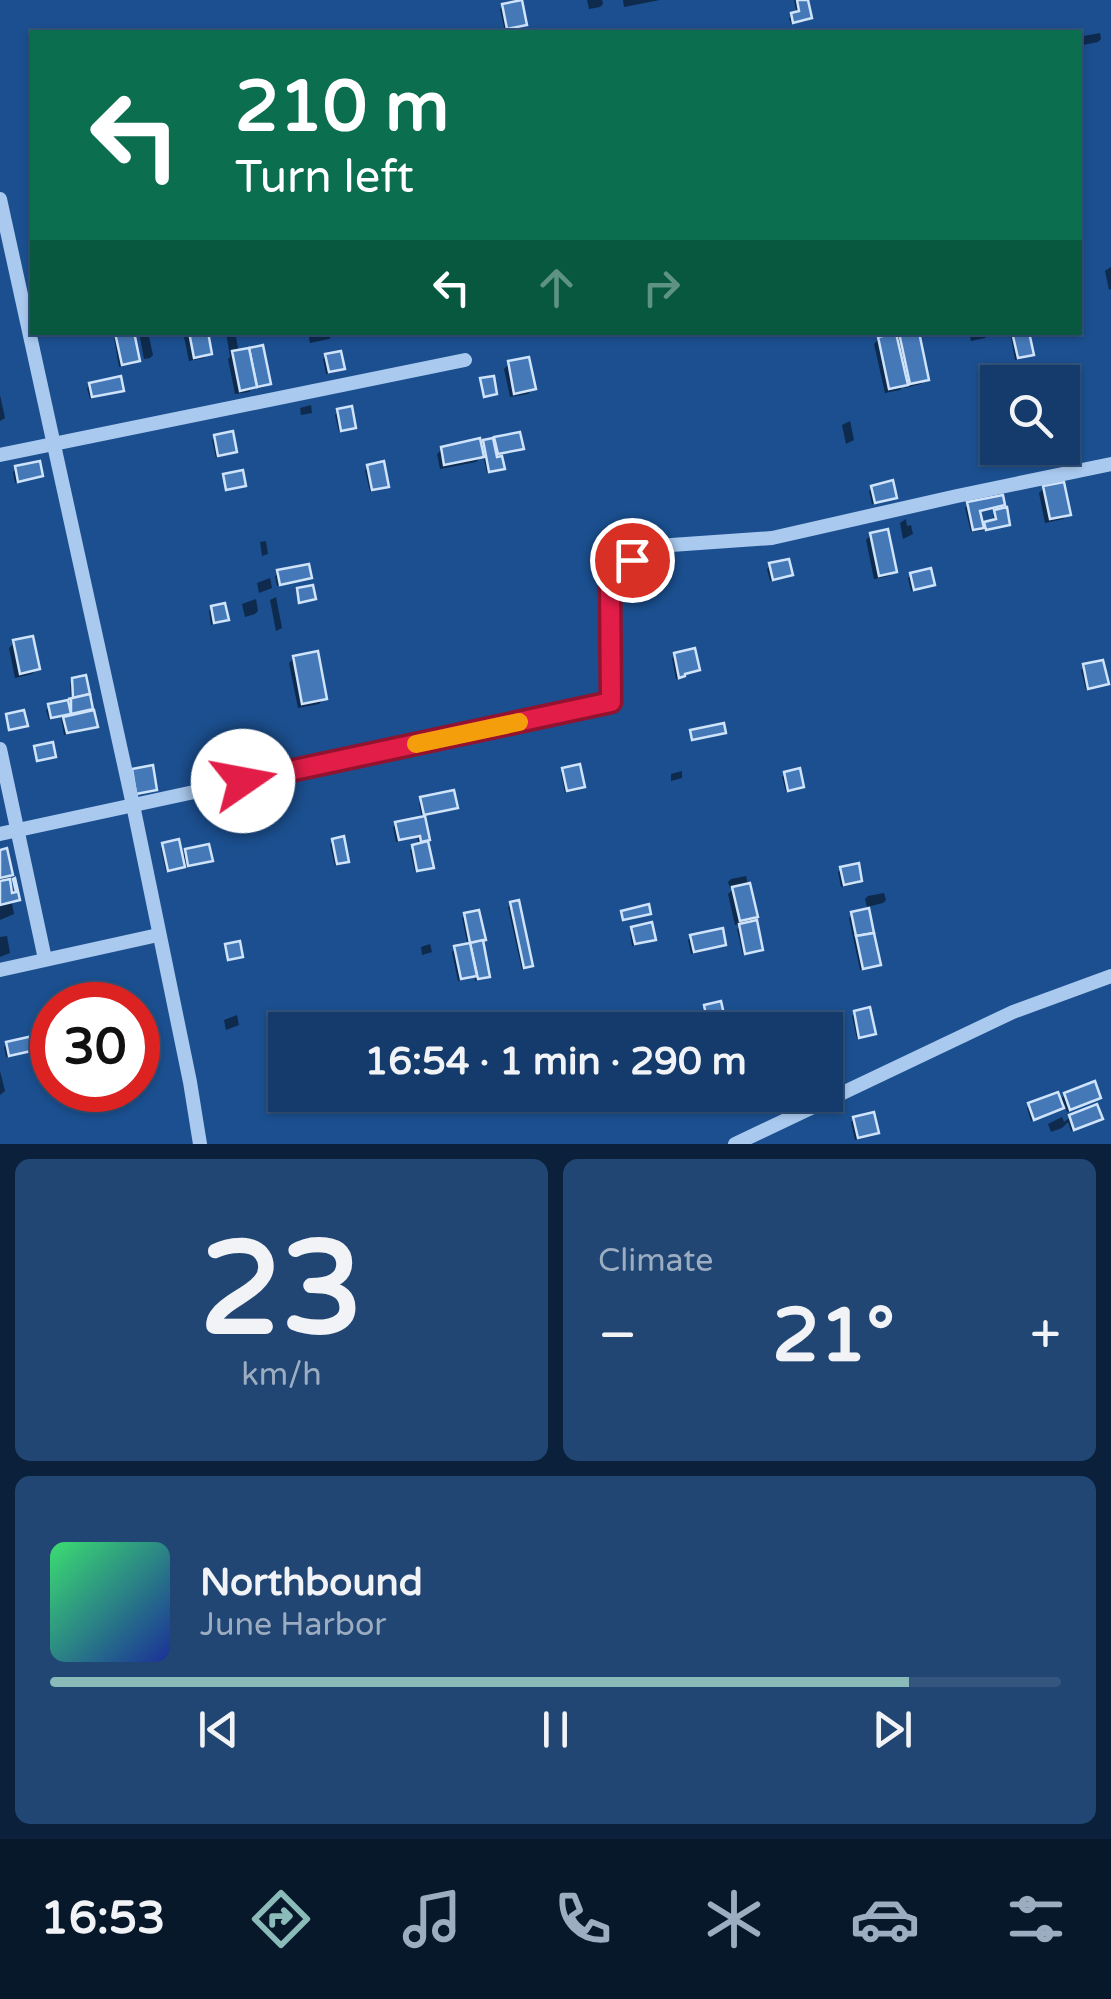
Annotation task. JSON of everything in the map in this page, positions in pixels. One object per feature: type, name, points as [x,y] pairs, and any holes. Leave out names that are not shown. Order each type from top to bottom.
[{"type":"street","points":[[1,208],[132,805],[200,1144]]},
{"type":"street","points":[[0,455],[466,360]]},
{"type":"street","points":[[0,834],[611,702],[610,586],[632,560],[657,546],[772,538],[1111,464]]},
{"type":"street","points":[[0,749],[45,959]]},
{"type":"street","points":[[0,970],[158,935]]},
{"type":"street","points":[[735,1144],[1013,1012],[1111,976]]},
{"type":"building","points":[[522,0],[527,25],[507,29],[502,4]]},
{"type":"building","points":[[797,0],[808,0],[812,18],[793,23],[791,13],[799,11]]},
{"type":"building","points":[[115,335],[135,335],[140,361],[122,365]]},
{"type":"building","points":[[190,335],[209,335],[212,354],[194,358]]},
{"type":"building","points":[[896,335],[908,385],[889,389],[878,337]]},
{"type":"building","points":[[899,335],[920,335],[929,380],[910,384]]},
{"type":"building","points":[[1013,335],[1030,335],[1034,355],[1018,358]]},
{"type":"building","points":[[263,345],[271,384],[257,387],[249,348]]},
{"type":"building","points":[[249,348],[257,387],[240,391],[232,351]]},
{"type":"building","points":[[341,351],[345,369],[329,372],[325,354]]},
{"type":"building","points":[[529,357],[536,389],[514,394],[508,361]]},
{"type":"building","points":[[121,376],[124,391],[92,397],[89,383]]},
{"type":"building","points":[[494,376],[497,394],[484,397],[480,378]]},
{"type":"building","points":[[352,406],[356,428],[341,431],[337,409]]},
{"type":"building","points":[[233,431],[237,452],[218,456],[214,435]]},
{"type":"building","points":[[520,432],[524,449],[498,454],[494,437]]},
{"type":"building","points":[[480,438],[484,457],[444,465],[441,447]]},
{"type":"building","points":[[493,438],[497,457],[502,456],[505,469],[489,472],[483,440]]},
{"type":"building","points":[[40,461],[43,476],[18,482],[15,466]]},
{"type":"building","points":[[384,461],[389,487],[372,490],[367,465]]},
{"type":"building","points":[[243,470],[246,486],[226,490],[223,474]]},
{"type":"building","points":[[893,480],[897,498],[875,503],[871,486]]},
{"type":"building","points":[[1064,482],[1071,515],[1050,519],[1043,486]]},
{"type":"building","points":[[1003,495],[1005,505],[980,511],[984,528],[973,530],[967,502]]},
{"type":"building","points":[[1007,507],[1010,525],[986,530],[984,522],[996,519],[994,510]]},
{"type":"building","points":[[888,529],[897,572],[879,576],[870,533]]},
{"type":"building","points":[[789,559],[793,575],[773,580],[769,563]]},
{"type":"building","points":[[309,564],[312,578],[280,585],[277,570]]},
{"type":"building","points":[[931,568],[935,585],[914,590],[910,573]]},
{"type":"building","points":[[313,585],[316,599],[299,603],[297,588]]},
{"type":"building","points":[[225,603],[229,620],[214,623],[211,606]]},
{"type":"building","points":[[33,636],[40,669],[20,674],[13,640]]},
{"type":"building","points":[[695,648],[700,670],[679,678],[674,653]]},
{"type":"building","points":[[318,651],[327,699],[302,704],[293,656]]},
{"type":"building","points":[[1103,660],[1109,684],[1088,689],[1083,664]]},
{"type":"building","points":[[86,675],[90,694],[73,698],[72,678]]},
{"type":"building","points":[[90,694],[93,709],[71,714],[68,699]]},
{"type":"building","points":[[68,700],[71,714],[51,718],[48,704]]},
{"type":"building","points":[[24,710],[28,726],[9,730],[6,714]]},
{"type":"building","points":[[94,710],[98,727],[67,733],[63,717]]},
{"type":"building","points":[[724,723],[726,733],[692,740],[690,730]]},
{"type":"building","points":[[53,742],[56,757],[37,761],[34,746]]},
{"type":"building","points":[[580,764],[585,787],[567,791],[562,768]]},
{"type":"building","points":[[153,765],[157,790],[136,794],[132,769]]},
{"type":"building","points":[[800,768],[804,787],[788,791],[784,772]]},
{"type":"building","points":[[454,790],[458,808],[424,815],[420,797]]},
{"type":"building","points":[[425,816],[430,840],[421,842],[420,836],[399,840],[395,822]]},
{"type":"building","points":[[344,836],[349,862],[337,864],[332,839]]},
{"type":"building","points":[[179,839],[185,867],[168,871],[162,843]]},
{"type":"building","points":[[428,841],[434,868],[417,871],[412,845]]},
{"type":"building","points":[[209,844],[213,861],[188,866],[185,849]]},
{"type":"building","points":[[7,848],[13,875],[0,878],[0,850]]},
{"type":"building","points":[[859,863],[862,881],[844,885],[840,867]]},
{"type":"building","points":[[15,878],[20,900],[0,905],[0,881],[10,879],[12,893],[16,892]]},
{"type":"building","points":[[750,883],[758,917],[740,921],[732,887]]},
{"type":"building","points":[[519,900],[533,966],[524,968],[510,902]]},
{"type":"building","points":[[649,904],[651,914],[623,920],[621,911]]},
{"type":"building","points":[[869,908],[874,933],[856,936],[851,912]]},
{"type":"building","points":[[479,910],[486,940],[470,943],[464,913]]},
{"type":"building","points":[[757,920],[763,950],[745,954],[739,924]]},
{"type":"building","points":[[652,922],[656,940],[635,944],[631,927]]},
{"type":"building","points":[[723,928],[726,945],[694,952],[690,935]]},
{"type":"building","points":[[874,933],[881,965],[863,969],[856,936]]},
{"type":"building","points":[[483,940],[490,977],[478,979],[470,943]]},
{"type":"building","points":[[240,941],[243,957],[228,960],[225,944]]},
{"type":"building","points":[[470,943],[477,976],[461,979],[454,946]]},
{"type":"building","points":[[721,1001],[724,1012],[705,1012],[704,1005]]},
{"type":"building","points":[[870,1007],[876,1034],[859,1038],[854,1011]]},
{"type":"building","points":[[30,1037],[30,1051],[9,1056],[6,1042]]},
{"type":"building","points":[[1095,1081],[1101,1098],[1070,1110],[1064,1093]]},
{"type":"building","points":[[1058,1092],[1064,1108],[1034,1120],[1028,1103]]},
{"type":"building","points":[[1097,1104],[1103,1119],[1074,1130],[1069,1115]]},
{"type":"building","points":[[874,1112],[879,1133],[858,1138],[853,1117]]},
{"type":"slow traffic","points":[[416,744],[519,722]]},
{"type":"route","points":[[243,781],[611,702],[610,586],[632,560]]}]
